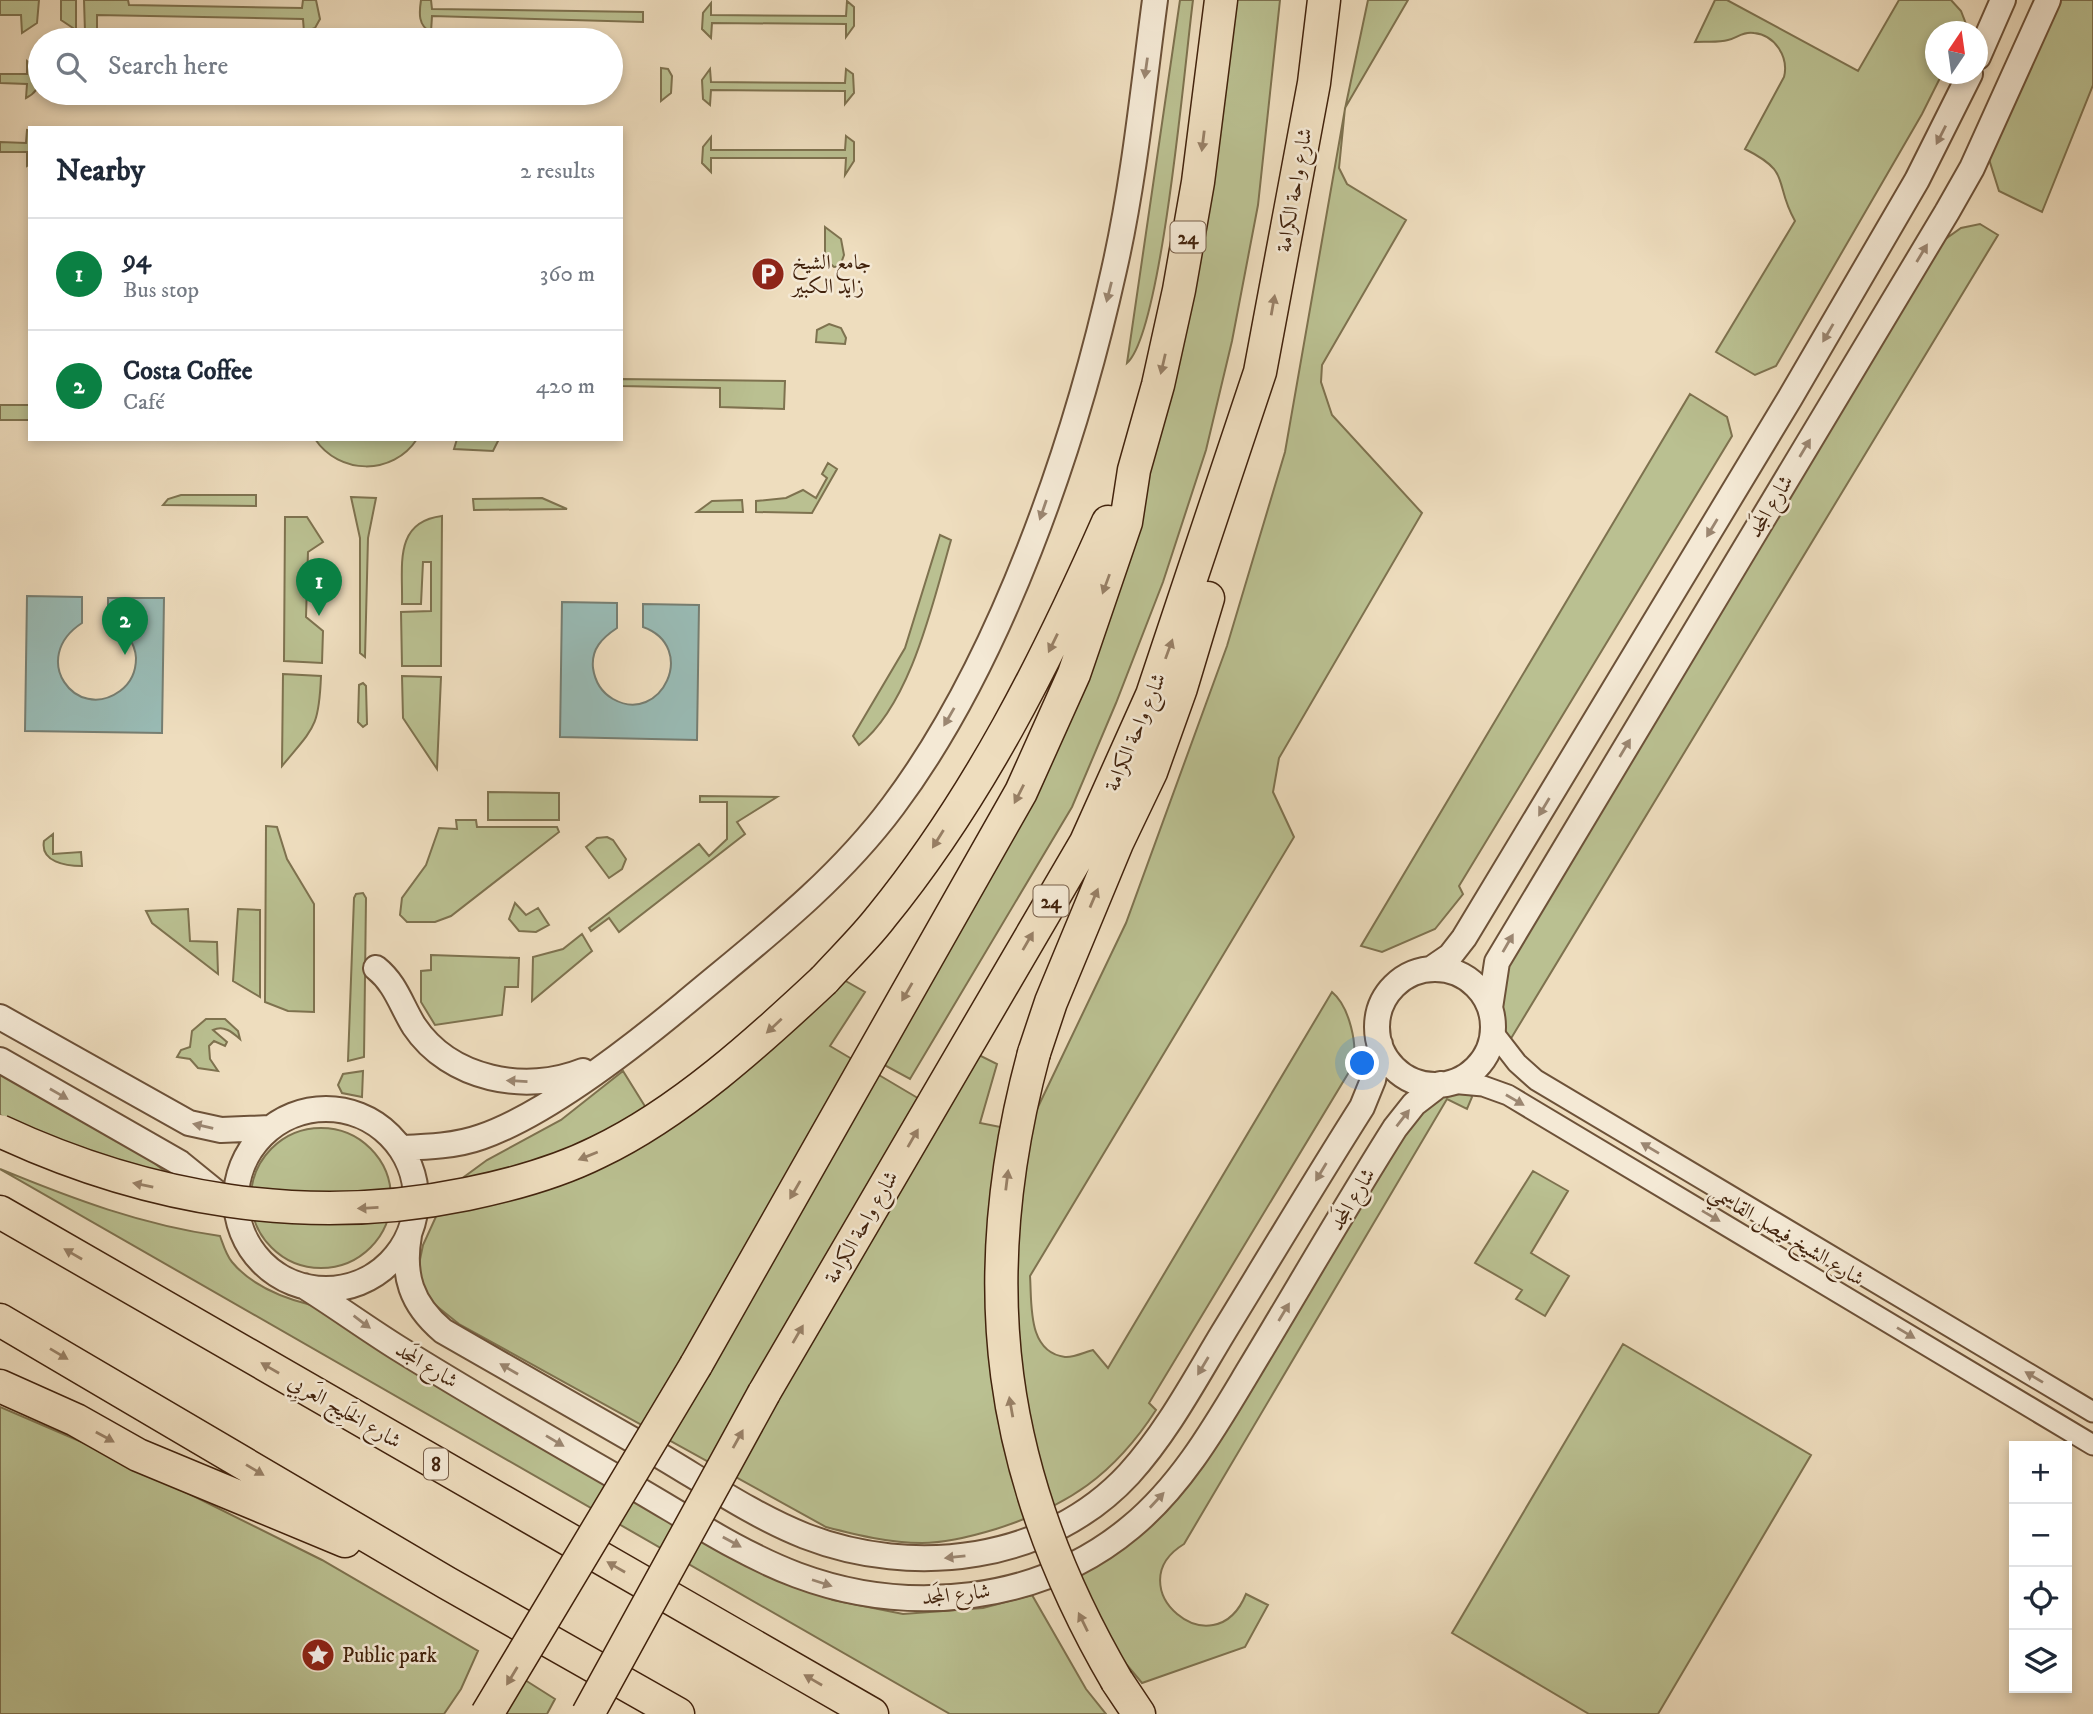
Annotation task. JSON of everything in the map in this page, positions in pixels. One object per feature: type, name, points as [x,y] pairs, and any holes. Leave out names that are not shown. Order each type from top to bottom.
[{"type":"highway","name":"24","points":[[487,1714],[696,1365],[1021,792],[1074,674],[1119,547],[1134,470],[1158,385],[1179,290],[1198,182],[1221,0]]},
{"type":"highway","name":"شارع واحة الكرامة","points":[[588,1714],[764,1393],[1086,842],[1131,746],[1171,645],[1239,430],[1261,372],[1314,83],[1324,0]]},
{"type":"highway","points":[[1314,83],[1342,0]]},
{"type":"highway","points":[[1139,1714],[1117,1681],[1065,1585],[1045,1534],[1015,1429],[1006,1376],[1000,1267],[1003,1213],[1009,1159],[1034,1053],[1051,1002],[1150,772],[1181,688],[1242,478],[1261,372]]},
{"type":"highway","points":[[0,1131],[54,1156],[128,1181],[198,1197],[320,1210],[433,1201],[492,1188],[598,1152],[654,1118],[755,1045],[824,979],[880,918],[922,863],[996,748],[1045,659],[1134,470]]},
{"type":"highway","name":"شارع الخَلِيج العَربِي","points":[[0,1212],[872,1714]]},
{"type":"highway","points":[[0,1320],[447,1583],[678,1714]]},
{"type":"highway","points":[[0,1385],[76,1420],[138,1455],[447,1583]]},
{"type":"street","points":[[401,1148],[435,1146],[481,1137],[547,1104],[647,1035],[802,906],[855,852],[893,807],[968,683],[1035,533],[1091,363],[1115,268],[1155,0]]},
{"type":"street","points":[[1988,34],[2003,0]]},
{"type":"street","name":"شارع المَجد","points":[[1491,1020],[1497,962],[1947,212],[1978,156],[2048,0]]},
{"type":"street","name":"شارع المَجد","points":[[1431,969],[1450,956],[1471,927],[1766,438],[1917,180],[1965,84]]},
{"type":"street","points":[[376,968],[393,985],[415,1026],[432,1045],[460,1066],[495,1079],[535,1082],[570,1076],[618,1047],[647,1035]]},
{"type":"street","points":[[1431,969],[1444,970],[1467,979],[1477,987],[1491,1020],[1491,1044],[1478,1066],[1445,1084],[1410,1079],[1387,1058],[1380,1045],[1377,1028],[1384,1000],[1403,979],[1431,969]]},
{"type":"street","points":[[0,1017],[189,1123],[221,1130],[270,1128]]},
{"type":"street","name":"شارع الشيخ فيصل القاسمي","points":[[1491,1020],[1508,1053],[1536,1080],[2093,1412]]},
{"type":"street","name":"شارع المَجد","points":[[409,1234],[405,1268],[408,1283],[420,1309],[443,1331],[774,1521],[832,1546],[864,1553],[927,1559],[991,1552],[1021,1543],[1080,1515],[1104,1498],[1153,1444],[1362,1107],[1373,1080],[1380,1045]]},
{"type":"street","points":[[0,1060],[180,1163],[237,1211]]},
{"type":"street","name":"شارع المَجد","points":[[304,1286],[397,1347],[759,1558],[795,1574],[845,1590],[911,1599],[990,1593],[1028,1583],[1081,1560],[1132,1527],[1159,1499],[1206,1440],[1395,1128],[1414,1104],[1445,1084]]},
{"type":"street","name":"شارع الشيخ فيصل القاسمي","points":[[1445,1084],[1483,1086],[1508,1095],[2093,1445]]},
{"type":"street","points":[[338,1110],[361,1116],[382,1128],[401,1148],[411,1168],[416,1190],[415,1213],[409,1234],[398,1253],[366,1279],[336,1287],[304,1286],[284,1278],[252,1250],[242,1231],[237,1211],[237,1188],[243,1165],[254,1145],[270,1128],[290,1116],[308,1111],[338,1110]]},
{"type":"green space","points":[[0,0],[39,0],[37,23],[22,33],[21,15],[0,15]]},
{"type":"green space","points":[[61,0],[76,0],[76,28],[61,20]]},
{"type":"green space","points":[[84,0],[128,0],[129,5],[302,8],[303,0],[316,0],[320,19],[315,28],[304,28],[303,19],[97,15],[97,28],[85,28]]},
{"type":"green space","points":[[421,0],[431,0],[432,9],[643,12],[643,22],[432,16],[431,28],[426,28],[420,14]]},
{"type":"green space","points":[[1180,0],[1193,0],[1170,193],[1151,302],[1140,341],[1127,363]]},
{"type":"green space","points":[[1233,0],[1280,0],[1258,205],[1232,341],[1206,450],[1163,582],[1072,807],[910,1079],[877,1061],[1074,687]]},
{"type":"green space","points":[[1368,0],[1408,0],[1345,107]]},
{"type":"green space","points":[[1715,0],[1727,0],[1858,71],[1899,0],[1951,0],[1961,11],[1965,21],[1925,21],[1925,84],[1937,84],[1776,366],[1755,375],[1716,352],[1795,221],[1776,172],[1760,157],[1745,149],[1784,77],[1784,62],[1774,43],[1754,33],[1724,41],[1695,42]]},
{"type":"green space","points":[[2053,0],[2093,0],[2093,85],[2042,212],[1999,191],[1988,156]]},
{"type":"green space","points":[[847,1],[854,7],[854,26],[846,37],[846,24],[712,23],[711,38],[702,29],[703,13],[711,3],[711,15],[846,16]]},
{"type":"green space","points":[[27,61],[28,97],[26,98],[27,84],[0,83],[0,74],[27,74]]},
{"type":"green space","points":[[661,68],[668,69],[672,76],[671,93],[661,101]]},
{"type":"green space","points":[[710,69],[711,82],[845,83],[846,69],[853,74],[854,93],[845,104],[845,91],[711,90],[710,105],[703,99],[702,80]]},
{"type":"green space","points":[[1345,110],[1339,168],[1347,184],[1406,220],[1322,365],[1321,382],[1332,415],[1422,513],[1279,758],[1273,792],[1294,837],[1030,1276],[1034,1325],[1044,1346],[1065,1357],[1093,1350],[1108,1368],[1332,992],[1348,1016],[1351,1027],[1354,1048],[1352,1067],[1149,1403],[1156,1410],[1140,1433],[1106,1470],[1087,1485],[1045,1510],[996,1529],[959,1539],[931,1543],[897,1542],[826,1527],[459,1324],[429,1300],[417,1274],[423,1245],[449,1188],[487,1160],[561,1120],[623,1071],[661,1132],[842,979],[865,992],[830,1046],[943,1113],[979,1055],[997,1064],[980,1123],[1026,1132],[1126,923],[1227,646],[1285,452]]},
{"type":"green space","points":[[27,130],[28,165],[27,166],[27,152],[0,152],[0,142],[26,143]]},
{"type":"green space","points":[[846,136],[854,142],[854,161],[845,175],[846,158],[711,158],[711,172],[702,163],[703,147],[711,137],[711,150],[845,150]]},
{"type":"green space","points":[[1980,224],[1998,235],[1504,1050],[1484,1032],[1482,1006],[1937,245],[1961,228]]},
{"type":"green space","points":[[825,227],[841,239],[844,255],[840,266],[834,267],[825,259]]},
{"type":"green space","points":[[829,324],[841,328],[846,338],[845,344],[816,342],[817,330]]},
{"type":"green space","points":[[623,379],[785,381],[784,409],[720,407],[720,388],[623,386]]},
{"type":"green space","points":[[1690,394],[1727,417],[1732,436],[1459,886],[1463,894],[1435,929],[1382,952],[1361,946]]},
{"type":"green space","points":[[0,405],[28,405],[28,420],[0,420]]},
{"type":"green space","points":[[317,441],[415,441],[407,451],[381,465],[351,465],[325,451]]},
{"type":"green space","points":[[456,441],[498,441],[493,451],[454,449]]},
{"type":"green space","points":[[828,463],[837,469],[812,513],[756,512],[756,501],[786,498],[803,490],[816,498],[827,478],[822,474]]},
{"type":"green space","points":[[181,495],[256,495],[256,506],[163,505],[168,499]]},
{"type":"green space","points":[[351,497],[376,498],[368,538],[365,657],[360,653],[360,538]]},
{"type":"green space","points":[[542,498],[567,509],[474,510],[473,499]]},
{"type":"green space","points":[[742,500],[743,512],[697,512],[712,501]]},
{"type":"green space","points":[[442,516],[441,666],[402,666],[401,612],[431,611],[431,562],[423,562],[421,604],[402,604],[404,548],[415,527],[426,520]]},
{"type":"green space","points":[[285,517],[307,517],[323,542],[308,552],[306,617],[323,631],[322,663],[284,661]]},
{"type":"green space","points":[[940,535],[951,540],[918,650],[893,704],[877,727],[859,745],[853,736],[905,648]]},
{"type":"green space","points":[[283,674],[321,676],[319,707],[313,726],[282,766]]},
{"type":"green space","points":[[402,676],[441,677],[437,769],[403,718]]},
{"type":"green space","points":[[363,683],[366,686],[367,724],[363,727],[358,722],[359,685]]},
{"type":"green space","points":[[488,792],[559,793],[559,820],[488,820]]},
{"type":"green space","points":[[700,796],[777,797],[737,822],[745,834],[619,932],[609,918],[591,931],[589,928],[699,844],[709,856],[727,839],[727,802],[700,802]]},
{"type":"green space","points":[[456,820],[476,820],[477,827],[557,827],[559,832],[451,916],[435,922],[407,922],[400,915],[402,898],[426,865],[439,828],[457,829]]},
{"type":"green space","points":[[266,826],[277,827],[287,859],[314,904],[314,1012],[288,1011],[265,1002]]},
{"type":"green space","points":[[53,834],[53,854],[81,852],[82,866],[62,864],[46,854],[44,841]]},
{"type":"green space","points":[[607,837],[613,840],[626,859],[622,869],[609,878],[586,847],[597,838]]},
{"type":"green space","points":[[363,893],[366,898],[364,1057],[348,1061],[354,898],[356,894]]},
{"type":"green space","points":[[515,903],[526,915],[538,908],[549,925],[536,932],[519,931],[509,919]]},
{"type":"green space","points":[[188,909],[190,941],[217,942],[218,974],[152,923],[146,911]]},
{"type":"green space","points":[[238,909],[260,910],[260,997],[233,981]]},
{"type":"green space","points":[[582,934],[592,951],[532,1001],[533,957],[563,949]]},
{"type":"green space","points":[[431,955],[519,958],[518,987],[505,987],[502,1015],[435,1025],[421,1002],[421,971],[431,970]]},
{"type":"green space","points":[[206,1019],[225,1019],[238,1031],[240,1039],[224,1029],[213,1030],[227,1042],[225,1046],[214,1041],[209,1046],[210,1059],[218,1071],[198,1068],[190,1059],[177,1057],[181,1050],[190,1047],[192,1031]]},
{"type":"green space","points":[[363,1071],[362,1097],[342,1093],[338,1085],[343,1074]]},
{"type":"green space","points":[[0,1073],[144,1154],[176,1181],[38,1136],[0,1115]]},
{"type":"green space","points":[[1449,1088],[1468,1088],[1472,1097],[1467,1109],[1447,1099],[1184,1544],[1166,1561],[1160,1581],[1165,1599],[1177,1614],[1194,1624],[1213,1625],[1231,1616],[1246,1594],[1268,1605],[1245,1647],[1142,1683],[1116,1652],[1073,1578],[1173,1500],[1406,1123]]},
{"type":"green space","points":[[321,1128],[348,1133],[371,1148],[386,1171],[391,1198],[386,1225],[371,1248],[348,1263],[321,1268],[294,1263],[271,1248],[256,1225],[251,1198],[256,1171],[271,1148],[294,1133]]},
{"type":"green space","points":[[0,1169],[108,1210],[163,1225],[220,1236],[232,1262],[258,1284],[290,1299],[311,1305],[750,1564],[833,1600],[903,1614],[983,1608],[1032,1595],[1086,1689],[1106,1714],[950,1714]]},
{"type":"green space","points":[[1533,1171],[1568,1191],[1531,1253],[1569,1276],[1545,1316],[1516,1299],[1522,1290],[1475,1263]]},
{"type":"green space","points":[[1623,1344],[1811,1455],[1658,1714],[1589,1714],[1452,1633]]},
{"type":"green space","points":[[0,1407],[105,1452],[322,1560],[478,1651],[461,1689],[444,1714],[0,1714]]},
{"type":"green space","points":[[525,1680],[555,1699],[547,1714],[501,1714]]},
{"type":"water","points":[[27,596],[82,597],[82,623],[66,637],[59,653],[59,668],[64,682],[74,693],[88,699],[104,699],[120,691],[130,680],[135,668],[136,658],[131,641],[119,628],[108,622],[108,598],[164,598],[162,733],[25,731]]},
{"type":"water","points":[[562,602],[617,603],[617,628],[599,645],[594,655],[593,668],[597,682],[605,693],[613,699],[630,704],[646,702],[658,693],[667,681],[671,666],[669,650],[660,637],[643,627],[643,604],[699,605],[697,740],[560,737]]},
{"type":"place","name":"جامع الشيخ زايد الكبير","points":[[768,274]]},
{"type":"place","name":"94","points":[[319,616]]},
{"type":"place","name":"Costa Coffee","points":[[125,655]]},
{"type":"place","name":"Public park","points":[[318,1655]]}]
